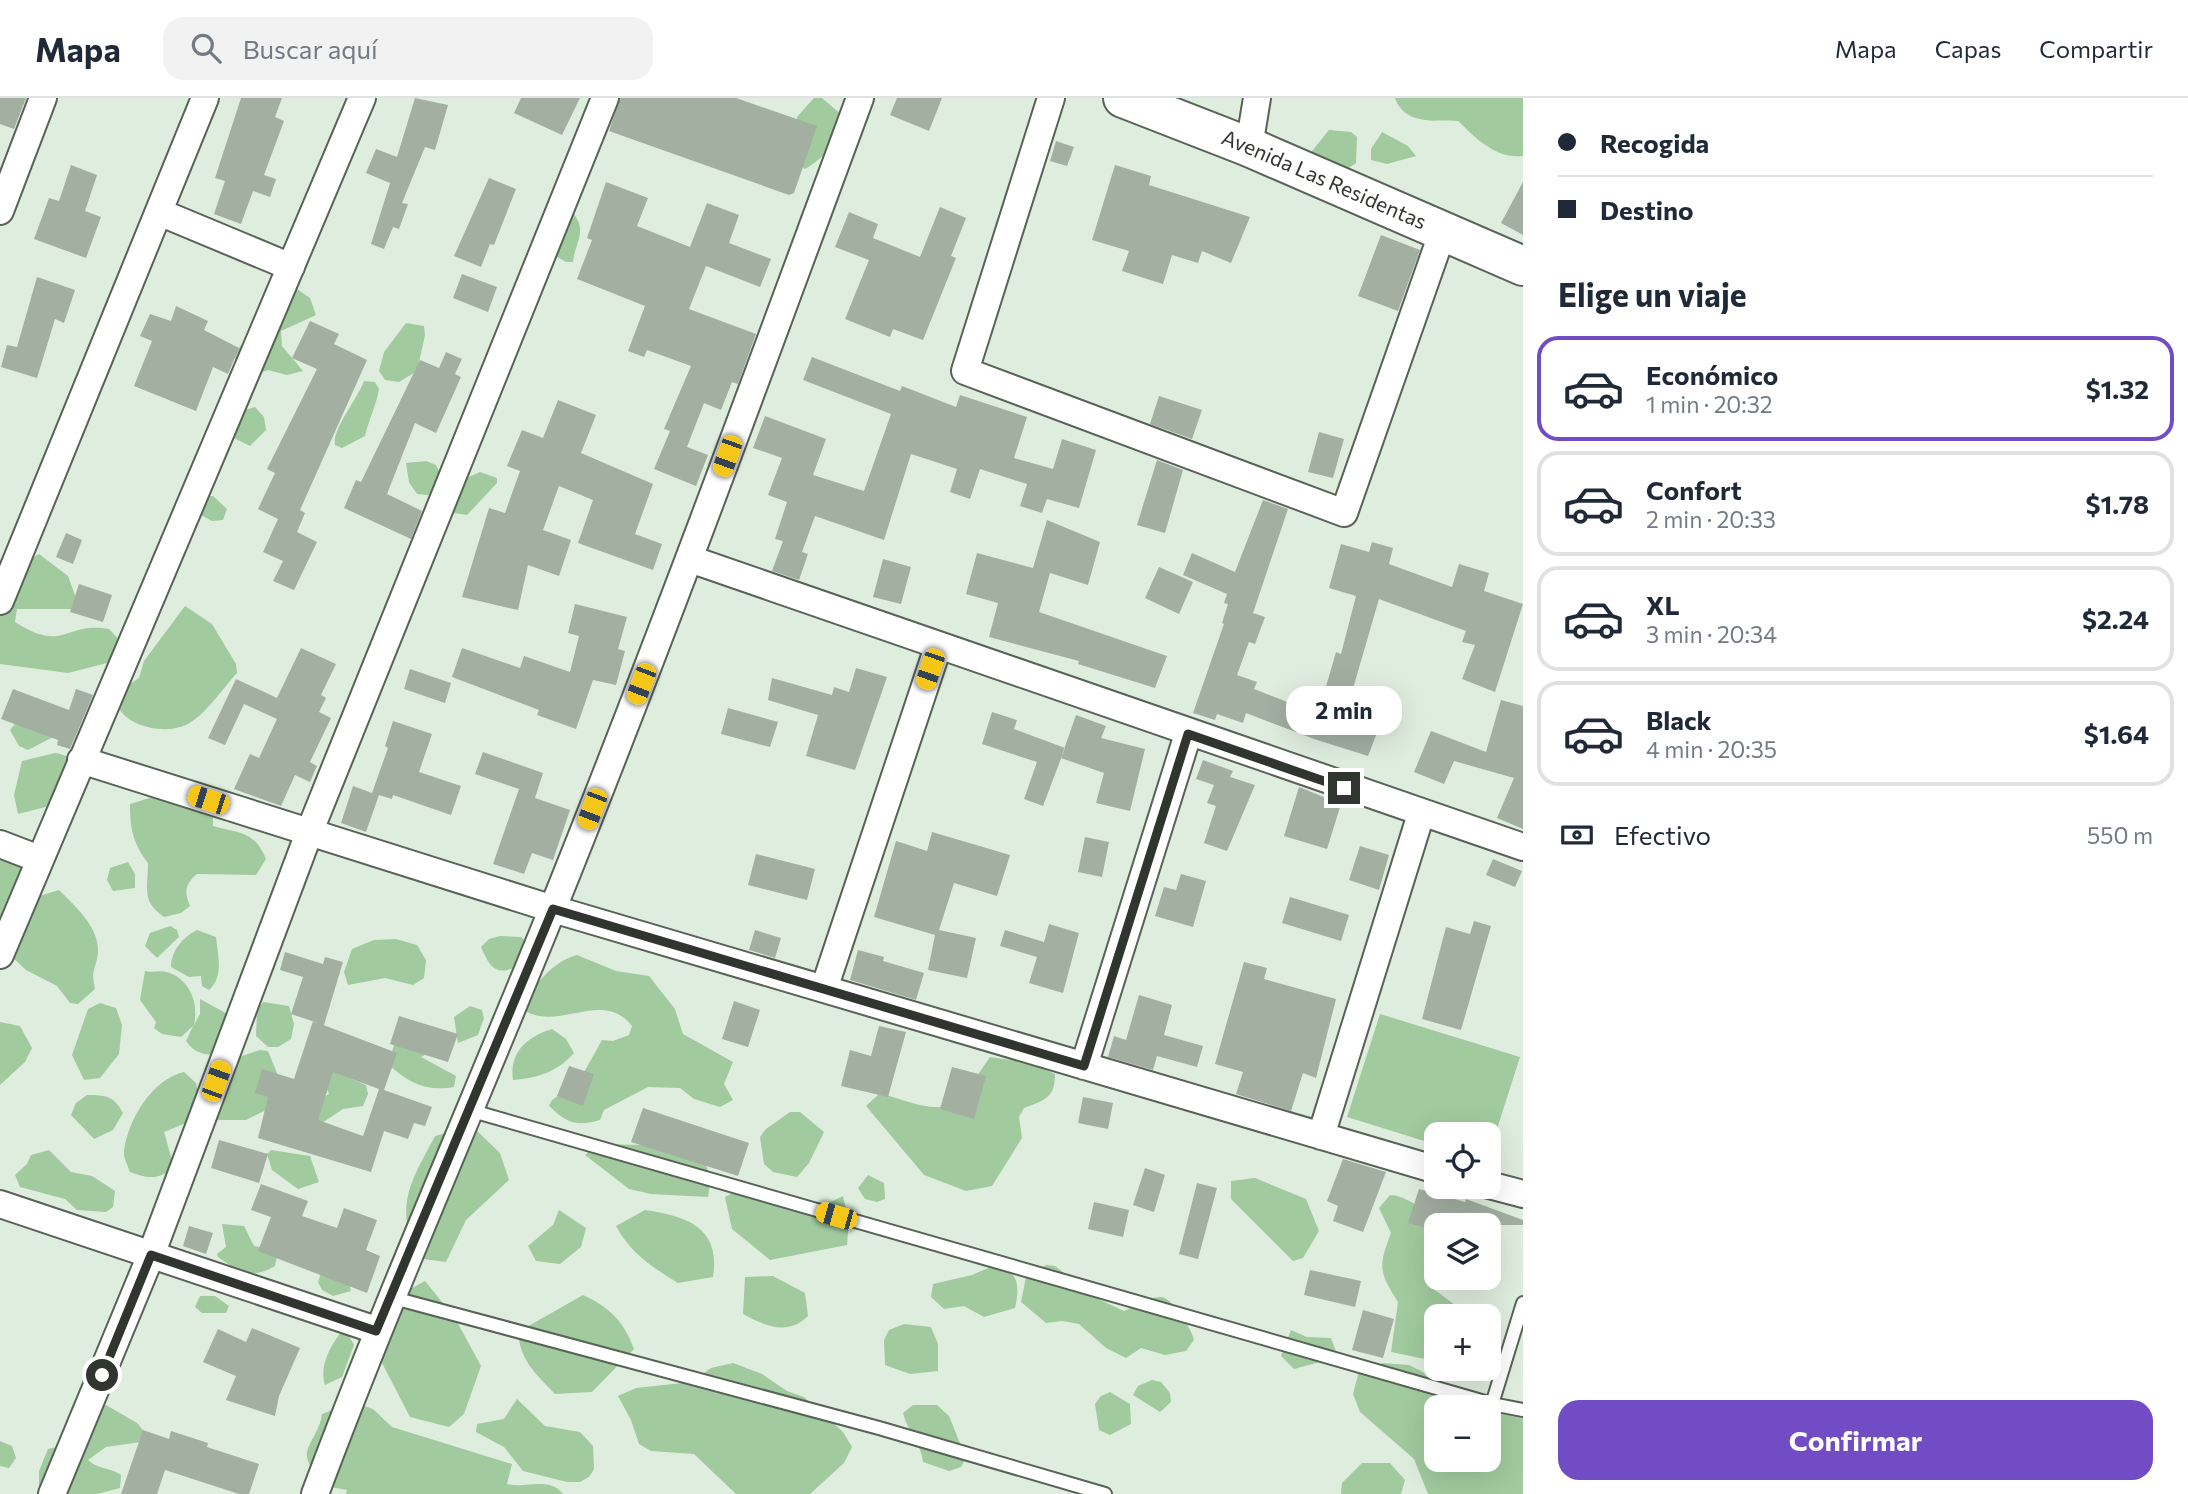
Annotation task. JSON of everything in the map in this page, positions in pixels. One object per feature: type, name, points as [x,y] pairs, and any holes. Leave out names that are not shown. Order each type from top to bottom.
[{"type":"main road","name":"Avenida Las Residentas","points":[[1123,98],[1249,147],[1523,266]]},
{"type":"street","points":[[0,211],[10,154],[43,98]]},
{"type":"street","points":[[0,601],[205,98]]},
{"type":"street","points":[[0,955],[362,98]]},
{"type":"street","points":[[52,1494],[151,1255],[309,833],[605,98]]},
{"type":"street","points":[[315,1494],[376,1331],[553,909],[690,559],[860,98]]},
{"type":"street","points":[[1051,98],[965,371],[1344,513],[1443,231]]},
{"type":"street","points":[[1249,147],[1256,98]]},
{"type":"street","points":[[159,212],[291,267]]},
{"type":"street","points":[[690,559],[1188,734],[1523,847]]},
{"type":"street","points":[[824,989],[938,646]]},
{"type":"street","points":[[1084,1066],[1188,734]]},
{"type":"street","points":[[82,760],[553,909],[1424,1166]]},
{"type":"street","points":[[1321,1136],[1422,814]]},
{"type":"street","points":[[0,844],[40,859]]},
{"type":"street","points":[[1501,1188],[1523,1194]]},
{"type":"street","points":[[0,1205],[376,1331]]},
{"type":"lane","points":[[468,1110],[1461,1395]]},
{"type":"lane","points":[[390,1297],[879,1428],[1105,1494]]},
{"type":"lane","points":[[1495,1395],[1523,1303]]},
{"type":"lane","points":[[1501,1406],[1523,1410]]},
{"type":"green space","points":[[814,98],[822,98],[843,116],[830,147],[805,169],[797,163],[797,117]]},
{"type":"green space","points":[[1395,98],[1523,98],[1523,156],[1495,151],[1458,121],[1413,117],[1399,107]]},
{"type":"green space","points":[[1329,130],[1351,132],[1357,137],[1356,163],[1337,176],[1308,156]]},
{"type":"green space","points":[[1382,132],[1408,146],[1416,156],[1387,164],[1371,160],[1371,149]]},
{"type":"green space","points":[[573,213],[580,225],[580,231],[573,262],[566,262],[552,254],[554,220]]},
{"type":"green space","points":[[294,287],[310,298],[316,315],[281,331],[282,346],[303,371],[287,375],[268,370],[240,381],[236,351]]},
{"type":"green space","points":[[406,323],[424,326],[425,335],[417,371],[399,382],[385,380],[379,371],[384,352]]},
{"type":"green space","points":[[364,381],[375,382],[379,389],[365,436],[342,448],[335,445],[337,431]]},
{"type":"green space","points":[[255,407],[264,417],[266,430],[250,446],[230,436],[235,413]]},
{"type":"green space","points":[[426,461],[436,465],[442,477],[437,496],[417,494],[409,482],[406,463]]},
{"type":"green space","points":[[480,472],[497,478],[497,483],[467,515],[454,513],[451,502],[455,483]]},
{"type":"green space","points":[[213,496],[227,509],[223,520],[212,521],[195,512],[201,497]]},
{"type":"green space","points":[[39,554],[68,576],[80,609],[17,609],[15,622],[32,631],[55,636],[82,629],[109,629],[125,646],[115,661],[68,673],[0,664],[0,614],[15,568]]},
{"type":"green space","points":[[185,606],[212,624],[236,664],[237,673],[193,721],[178,728],[150,728],[133,721],[120,710],[116,693],[139,678],[144,661]]},
{"type":"green space","points":[[24,713],[59,734],[28,750],[19,746],[10,730]]},
{"type":"green space","points":[[55,753],[68,757],[83,771],[86,783],[84,790],[73,800],[18,814],[14,795],[22,761]]},
{"type":"green space","points":[[179,789],[213,804],[213,826],[251,838],[266,859],[256,875],[197,874],[187,888],[190,906],[181,913],[164,917],[152,905],[147,894],[148,863],[133,835],[130,804]]},
{"type":"green space","points":[[0,835],[21,862],[36,897],[59,890],[85,917],[94,933],[98,951],[93,972],[95,989],[78,1004],[70,1003],[57,986],[26,970],[11,956],[0,935]]},
{"type":"green space","points":[[128,862],[135,874],[135,888],[113,891],[107,880],[110,868]]},
{"type":"green space","points":[[170,926],[177,930],[179,937],[157,958],[145,946],[150,933]]},
{"type":"green space","points":[[197,930],[216,937],[218,972],[214,985],[209,990],[202,986],[201,976],[189,977],[171,967],[173,955],[179,945]]},
{"type":"green space","points":[[500,936],[521,937],[528,944],[524,962],[502,971],[492,967],[481,947],[489,939]]},
{"type":"green space","points":[[396,939],[417,945],[426,960],[424,978],[413,985],[385,978],[348,985],[344,972],[352,949],[374,940]]},
{"type":"green space","points":[[577,955],[616,971],[649,976],[675,1009],[683,1034],[733,1062],[724,1084],[733,1100],[720,1107],[694,1099],[680,1088],[648,1087],[604,1110],[600,1120],[584,1123],[567,1120],[549,1106],[552,1100],[579,1081],[602,1040],[613,1041],[629,1035],[632,1026],[620,1015],[607,1011],[593,1010],[549,1017],[535,1015],[521,1008],[551,969]]},
{"type":"green space","points":[[145,971],[167,972],[182,980],[194,1000],[194,1025],[200,1014],[200,999],[233,1017],[218,1055],[208,1055],[189,1045],[186,1041],[193,1026],[181,1037],[162,1034],[154,1028],[156,1022],[140,1000]]},
{"type":"green space","points":[[263,1002],[289,1006],[294,1024],[291,1039],[278,1047],[268,1047],[256,1036],[257,1011]]},
{"type":"green space","points":[[100,1003],[116,1008],[122,1025],[119,1054],[100,1078],[84,1080],[72,1055],[88,1009]]},
{"type":"green space","points":[[470,1006],[482,1010],[484,1018],[478,1035],[458,1043],[454,1017]]},
{"type":"green space","points":[[1380,1014],[1520,1057],[1499,1122],[1424,1122],[1424,1141],[1347,1117]]},
{"type":"green space","points":[[0,1022],[20,1026],[32,1048],[25,1062],[0,1085]]},
{"type":"green space","points":[[552,1029],[566,1039],[574,1053],[547,1073],[513,1080],[512,1070],[521,1047],[534,1037]]},
{"type":"green space","points":[[396,1039],[428,1053],[421,1057],[456,1076],[454,1087],[427,1087],[395,1071],[388,1064]]},
{"type":"green space","points":[[260,1050],[268,1051],[281,1083],[272,1107],[246,1120],[215,1120],[210,1087],[242,1056]]},
{"type":"green space","points":[[990,1057],[1030,1063],[1055,1074],[1055,1082],[1047,1097],[1024,1108],[1019,1117],[1022,1138],[992,1186],[966,1191],[924,1175],[866,1106],[880,1093],[921,1105],[946,1106],[965,1091]]},
{"type":"green space","points":[[325,1067],[366,1085],[368,1094],[363,1106],[343,1109],[316,1127],[311,1104],[329,1094],[323,1079]]},
{"type":"green space","points":[[184,1072],[196,1083],[200,1105],[186,1123],[164,1132],[174,1167],[153,1177],[130,1172],[124,1151],[136,1114],[162,1083]]},
{"type":"green space","points":[[87,1095],[109,1098],[123,1113],[113,1130],[94,1139],[71,1115],[76,1103]]},
{"type":"green space","points":[[790,1112],[800,1112],[824,1132],[809,1163],[797,1177],[773,1172],[764,1164],[760,1137],[766,1129]]},
{"type":"green space","points":[[472,1126],[500,1153],[509,1180],[466,1220],[446,1262],[416,1258],[410,1239],[406,1208],[412,1182],[435,1136]]},
{"type":"green space","points":[[598,1144],[644,1145],[701,1153],[711,1178],[708,1197],[651,1194],[629,1189],[585,1155]]},
{"type":"green space","points":[[49,1150],[71,1172],[92,1176],[115,1191],[113,1207],[106,1212],[77,1210],[65,1199],[20,1187],[15,1175],[27,1164],[31,1155]]},
{"type":"green space","points":[[271,1150],[310,1156],[319,1182],[298,1189],[272,1170],[267,1154]]},
{"type":"green space","points":[[868,1175],[884,1183],[885,1199],[877,1202],[865,1199],[858,1188]]},
{"type":"green space","points":[[1255,1178],[1306,1199],[1319,1231],[1303,1258],[1293,1261],[1231,1199],[1231,1181]]},
{"type":"green space","points":[[742,1188],[769,1193],[778,1203],[795,1211],[813,1209],[843,1196],[849,1221],[847,1245],[770,1260],[732,1229],[725,1197]]},
{"type":"green space","points":[[1390,1195],[1401,1197],[1427,1213],[1424,1213],[1424,1290],[1435,1290],[1454,1304],[1424,1304],[1424,1359],[1391,1352],[1398,1302],[1382,1269],[1391,1233],[1379,1208]]},
{"type":"green space","points":[[559,1210],[586,1228],[581,1247],[560,1264],[536,1261],[528,1246],[553,1225]]},
{"type":"green space","points":[[645,1210],[687,1221],[706,1235],[712,1246],[713,1277],[678,1283],[635,1252],[616,1226]]},
{"type":"green space","points":[[222,1224],[244,1226],[254,1246],[271,1249],[277,1256],[275,1266],[259,1273],[245,1272],[218,1257],[217,1254],[226,1247]]},
{"type":"green space","points":[[1046,1265],[1055,1266],[1098,1299],[1124,1311],[1152,1298],[1165,1298],[1181,1314],[1194,1340],[1186,1351],[1165,1355],[1141,1348],[1126,1358],[1106,1348],[1079,1324],[1062,1321],[1046,1323],[1021,1302],[1026,1277]]},
{"type":"green space","points":[[993,1266],[1008,1271],[1016,1280],[1015,1308],[984,1317],[964,1306],[944,1309],[931,1297],[933,1284],[972,1275]]},
{"type":"green space","points":[[321,1273],[349,1283],[351,1291],[333,1296],[322,1290],[318,1282]]},
{"type":"green space","points":[[773,1276],[805,1293],[808,1316],[792,1326],[776,1327],[743,1314],[745,1277]]},
{"type":"green space","points":[[425,1281],[455,1318],[481,1366],[464,1414],[449,1427],[410,1417],[382,1363],[379,1306]]},
{"type":"green space","points":[[583,1295],[614,1316],[625,1330],[634,1349],[592,1392],[555,1394],[526,1359],[518,1332]]},
{"type":"green space","points":[[200,1296],[215,1296],[229,1306],[226,1313],[202,1313],[195,1307]]},
{"type":"green space","points":[[904,1324],[931,1327],[938,1344],[938,1371],[910,1374],[885,1365],[884,1340],[889,1330]]},
{"type":"green space","points":[[1291,1330],[1307,1337],[1331,1338],[1338,1357],[1294,1369],[1281,1356]]},
{"type":"green space","points":[[341,1332],[349,1336],[354,1345],[342,1377],[325,1385],[325,1364]]},
{"type":"green space","points":[[733,1363],[762,1374],[787,1391],[804,1397],[843,1432],[852,1447],[844,1463],[810,1494],[736,1494],[694,1454],[651,1451],[639,1444],[631,1420],[618,1396],[636,1388],[692,1382],[711,1368]]},
{"type":"green space","points":[[1383,1363],[1409,1365],[1423,1372],[1424,1381],[1431,1381],[1442,1394],[1447,1395],[1424,1395],[1424,1472],[1501,1472],[1501,1406],[1523,1411],[1523,1494],[1428,1494],[1414,1459],[1360,1412],[1353,1394],[1359,1371]]},
{"type":"green space","points":[[1152,1380],[1161,1382],[1170,1393],[1171,1402],[1160,1412],[1133,1395],[1138,1386]]},
{"type":"green space","points":[[1110,1392],[1130,1404],[1131,1424],[1110,1435],[1099,1430],[1095,1404],[1101,1396]]},
{"type":"green space","points":[[517,1399],[545,1426],[580,1432],[593,1446],[594,1469],[589,1477],[580,1482],[567,1482],[523,1471],[504,1447],[476,1432],[477,1424],[504,1419]]},
{"type":"green space","points":[[353,1402],[373,1409],[392,1427],[512,1464],[507,1484],[544,1484],[563,1494],[346,1494],[347,1490],[325,1486],[308,1461],[308,1448],[319,1427],[322,1414]]},
{"type":"green space","points":[[106,1405],[137,1423],[148,1436],[148,1441],[106,1447],[88,1460],[121,1475],[120,1488],[97,1494],[39,1494],[39,1471],[48,1449],[69,1444],[99,1407]]},
{"type":"green space","points":[[913,1405],[937,1405],[949,1416],[966,1458],[961,1467],[949,1471],[923,1462],[920,1449],[903,1413]]},
{"type":"green space","points":[[0,1441],[12,1446],[16,1458],[9,1468],[0,1466]]},
{"type":"green space","points":[[1362,1463],[1390,1463],[1405,1480],[1401,1494],[1341,1494],[1342,1483]]},
{"type":"building","points":[[0,98],[26,98],[14,129],[0,124]]},
{"type":"building","points":[[241,98],[282,98],[275,117],[284,121],[264,175],[276,179],[270,197],[253,191],[241,224],[214,214],[225,181],[215,178]]},
{"type":"building","points":[[415,98],[448,105],[435,150],[425,147],[402,203],[408,204],[399,229],[393,227],[384,249],[371,244],[390,183],[366,173],[376,149],[397,157]]},
{"type":"building","points":[[521,98],[580,98],[562,135],[514,113]]},
{"type":"building","points":[[620,98],[736,98],[817,126],[794,193],[789,195],[609,131]]},
{"type":"building","points":[[897,98],[942,98],[929,131],[890,115]]},
{"type":"building","points":[[1056,141],[1074,147],[1067,166],[1050,161]]},
{"type":"building","points":[[71,165],[97,175],[85,211],[101,217],[86,258],[34,239],[49,198],[59,201]]},
{"type":"building","points":[[1115,165],[1151,176],[1149,185],[1250,217],[1231,263],[1202,251],[1198,263],[1172,255],[1163,284],[1122,271],[1129,251],[1092,240]]},
{"type":"building","points":[[489,178],[516,189],[494,245],[490,244],[481,267],[454,256]]},
{"type":"building","points":[[606,182],[648,198],[637,226],[690,247],[707,203],[739,215],[729,243],[771,259],[760,287],[706,266],[689,309],[756,334],[738,384],[732,382],[721,410],[704,403],[687,447],[708,455],[696,486],[654,469],[670,431],[664,429],[691,366],[647,350],[644,357],[628,351],[645,306],[577,279],[592,240],[587,238]]},
{"type":"building","points":[[1523,182],[1523,235],[1501,223]]},
{"type":"building","points":[[940,207],[966,218],[951,256],[956,258],[923,340],[893,329],[890,337],[845,319],[869,260],[835,247],[849,212],[878,224],[873,238],[920,257]]},
{"type":"building","points":[[1381,235],[1420,250],[1398,311],[1358,296]]},
{"type":"building","points":[[462,274],[497,287],[488,312],[453,298]]},
{"type":"building","points":[[37,277],[75,290],[64,323],[55,319],[37,378],[1,367],[7,345],[17,347]]},
{"type":"building","points":[[176,306],[208,321],[204,330],[239,348],[228,374],[213,367],[196,411],[134,386],[152,341],[140,336],[150,314],[171,321]]},
{"type":"building","points":[[310,321],[339,334],[334,344],[367,360],[300,510],[305,513],[297,532],[317,542],[294,590],[273,581],[283,561],[263,552],[278,519],[258,509],[275,473],[267,469],[317,369],[292,358]]},
{"type":"building","points":[[446,352],[462,359],[455,374],[461,377],[436,433],[415,423],[387,494],[422,511],[411,539],[344,508],[356,480],[361,482],[420,360],[439,368]]},
{"type":"building","points":[[812,357],[900,391],[902,386],[956,407],[960,395],[1027,417],[1014,458],[1053,469],[1062,439],[1096,450],[1079,508],[1047,499],[1042,513],[1020,506],[1027,484],[980,469],[970,499],[950,492],[957,469],[911,454],[884,540],[815,516],[802,552],[808,554],[799,580],[772,571],[783,541],[775,539],[787,502],[768,495],[782,458],[753,448],[765,416],[826,439],[813,475],[864,491],[891,414],[803,380]]},
{"type":"building","points":[[1159,396],[1202,410],[1192,439],[1150,424]]},
{"type":"building","points":[[558,400],[596,415],[581,453],[653,484],[635,534],[662,544],[653,570],[578,543],[593,500],[559,486],[543,530],[571,540],[559,576],[528,565],[518,610],[462,597],[489,508],[505,513],[520,471],[507,466],[522,430],[543,438]]},
{"type":"building","points":[[1319,432],[1344,439],[1333,478],[1308,472]]},
{"type":"building","points":[[1157,460],[1183,470],[1165,533],[1137,525]]},
{"type":"building","points":[[1263,500],[1288,509],[1253,613],[1265,617],[1255,644],[1249,642],[1237,675],[1257,682],[1254,689],[1318,714],[1336,652],[1341,654],[1356,596],[1329,588],[1341,544],[1369,552],[1372,542],[1393,548],[1389,564],[1452,587],[1459,564],[1489,573],[1484,591],[1523,604],[1495,692],[1462,679],[1475,645],[1462,642],[1466,631],[1379,599],[1352,692],[1388,705],[1368,756],[1246,713],[1243,723],[1217,714],[1215,720],[1193,713],[1224,624],[1222,623],[1228,604],[1224,603],[1227,594],[1183,575],[1192,553],[1235,572]]},
{"type":"building","points":[[1047,520],[1100,542],[1088,585],[1050,573],[1039,612],[1167,656],[1155,688],[1078,664],[1079,661],[989,637],[998,603],[966,594],[977,553],[1033,568]]},
{"type":"building","points":[[66,533],[82,540],[73,564],[56,557]]},
{"type":"building","points":[[883,559],[911,567],[901,604],[873,597]]},
{"type":"building","points":[[1159,567],[1193,582],[1179,614],[1145,598]]},
{"type":"building","points":[[79,584],[112,595],[103,622],[70,612]]},
{"type":"building","points":[[575,604],[627,617],[618,649],[625,651],[616,685],[593,680],[576,729],[537,715],[539,710],[452,677],[462,648],[520,668],[524,656],[570,672],[579,636],[568,633]]},
{"type":"building","points":[[301,648],[336,664],[321,695],[326,698],[319,712],[331,718],[310,762],[317,766],[310,782],[295,775],[281,806],[234,789],[250,754],[259,758],[277,719],[244,704],[225,745],[208,738],[236,679],[277,698]]},
{"type":"building","points":[[856,668],[887,677],[855,770],[806,756],[818,715],[768,700],[772,678],[832,695],[834,687],[849,692]]},
{"type":"building","points":[[410,669],[451,683],[445,703],[404,689]]},
{"type":"building","points":[[13,689],[69,710],[76,689],[93,695],[70,749],[57,745],[58,740],[1,719]]},
{"type":"building","points":[[1501,700],[1523,706],[1523,829],[1497,818],[1514,778],[1454,761],[1444,784],[1414,772],[1431,731],[1486,752]]},
{"type":"building","points":[[728,708],[778,722],[770,747],[721,734]]},
{"type":"building","points":[[992,712],[1017,720],[1014,729],[1065,748],[1043,806],[1024,799],[1037,762],[982,744]]},
{"type":"building","points":[[1076,715],[1106,726],[1101,738],[1145,749],[1130,811],[1096,803],[1104,773],[1061,758]]},
{"type":"building","points":[[393,721],[432,734],[419,772],[461,786],[451,815],[393,795],[392,799],[379,795],[366,832],[341,823],[353,786],[372,793],[388,748],[385,746]]},
{"type":"building","points":[[483,752],[543,773],[535,798],[570,810],[553,860],[532,853],[524,874],[493,864],[519,789],[475,774]]},
{"type":"building","points":[[1203,760],[1233,771],[1230,777],[1255,785],[1227,851],[1204,843],[1216,806],[1207,803],[1214,785],[1196,779]]},
{"type":"building","points":[[1299,787],[1341,804],[1327,849],[1284,836]]},
{"type":"building","points":[[932,832],[1010,855],[997,896],[954,883],[939,930],[976,938],[967,978],[928,970],[935,935],[874,917],[896,841],[927,851]]},
{"type":"building","points":[[1085,837],[1109,842],[1102,877],[1078,872]]},
{"type":"building","points":[[1360,846],[1389,855],[1379,890],[1349,880]]},
{"type":"building","points":[[756,854],[815,869],[807,900],[748,885]]},
{"type":"building","points":[[1493,859],[1522,871],[1515,887],[1486,875]]},
{"type":"building","points":[[1181,874],[1206,881],[1193,927],[1155,916],[1164,887],[1176,890]]},
{"type":"building","points":[[1290,897],[1349,915],[1341,941],[1282,923]]},
{"type":"building","points":[[1474,921],[1491,926],[1461,1030],[1422,1019],[1446,927],[1470,934]]},
{"type":"building","points":[[1049,924],[1079,933],[1063,993],[1029,983],[1037,957],[1000,946],[1005,930],[1044,942]]},
{"type":"building","points":[[755,930],[781,938],[775,958],[749,950]]},
{"type":"building","points":[[858,950],[884,957],[883,961],[924,973],[916,1000],[850,980]]},
{"type":"building","points":[[285,952],[323,964],[325,957],[343,962],[324,1025],[291,1014],[303,977],[280,970]]},
{"type":"building","points":[[1244,962],[1267,968],[1264,979],[1336,999],[1316,1078],[1303,1073],[1291,1111],[1236,1094],[1243,1072],[1215,1064]]},
{"type":"building","points":[[1139,995],[1172,1005],[1164,1035],[1203,1046],[1197,1067],[1157,1056],[1153,1070],[1108,1057],[1114,1036],[1126,1040]]},
{"type":"building","points":[[734,1001],[760,1010],[748,1047],[722,1039]]},
{"type":"building","points":[[399,1016],[458,1034],[448,1062],[390,1044]]},
{"type":"building","points":[[313,1021],[397,1053],[384,1090],[432,1107],[425,1126],[414,1123],[408,1139],[384,1131],[371,1172],[258,1138],[268,1097],[255,1093],[262,1069],[294,1079]],"holes":[[[333,1072],[379,1089],[363,1136],[318,1120]]]},
{"type":"building","points":[[879,1026],[906,1032],[888,1097],[841,1086],[850,1050],[871,1056]]},
{"type":"building","points":[[569,1066],[594,1074],[583,1106],[557,1096]]},
{"type":"building","points":[[952,1067],[986,1076],[974,1119],[940,1109]]},
{"type":"building","points":[[1083,1097],[1113,1103],[1108,1129],[1078,1123]]},
{"type":"building","points":[[643,1108],[749,1143],[738,1176],[631,1142]]},
{"type":"building","points":[[219,1140],[268,1154],[259,1183],[211,1168]]},
{"type":"building","points":[[1343,1159],[1386,1172],[1363,1232],[1333,1221],[1338,1206],[1327,1201]]},
{"type":"building","points":[[1145,1168],[1165,1175],[1154,1212],[1133,1205]]},
{"type":"building","points":[[1197,1183],[1217,1188],[1198,1259],[1179,1254]]},
{"type":"building","points":[[261,1184],[308,1201],[302,1216],[337,1228],[344,1208],[377,1220],[366,1250],[380,1256],[367,1293],[258,1251],[271,1217],[251,1210]]},
{"type":"building","points":[[1419,1189],[1424,1190],[1424,1199],[1454,1199],[1465,1202],[1466,1199],[1523,1220],[1523,1225],[1501,1225],[1501,1213],[1424,1213],[1424,1227],[1408,1223]]},
{"type":"building","points":[[1094,1202],[1129,1210],[1123,1237],[1088,1229]]},
{"type":"building","points":[[189,1226],[213,1233],[206,1254],[183,1246]]},
{"type":"building","points":[[1310,1270],[1361,1281],[1355,1307],[1304,1295]]},
{"type":"building","points":[[1363,1310],[1394,1319],[1383,1358],[1352,1350]]},
{"type":"building","points":[[252,1328],[300,1348],[279,1396],[275,1416],[226,1400],[236,1376],[203,1362],[218,1329],[246,1342]]},
{"type":"building","points":[[143,1430],[169,1439],[171,1431],[208,1443],[207,1447],[259,1464],[249,1494],[239,1494],[165,1470],[157,1494],[121,1494]]},
{"type":"route","points":[[102,1375],[151,1255],[376,1331],[553,909],[1084,1066],[1188,734],[1344,788]]}]
